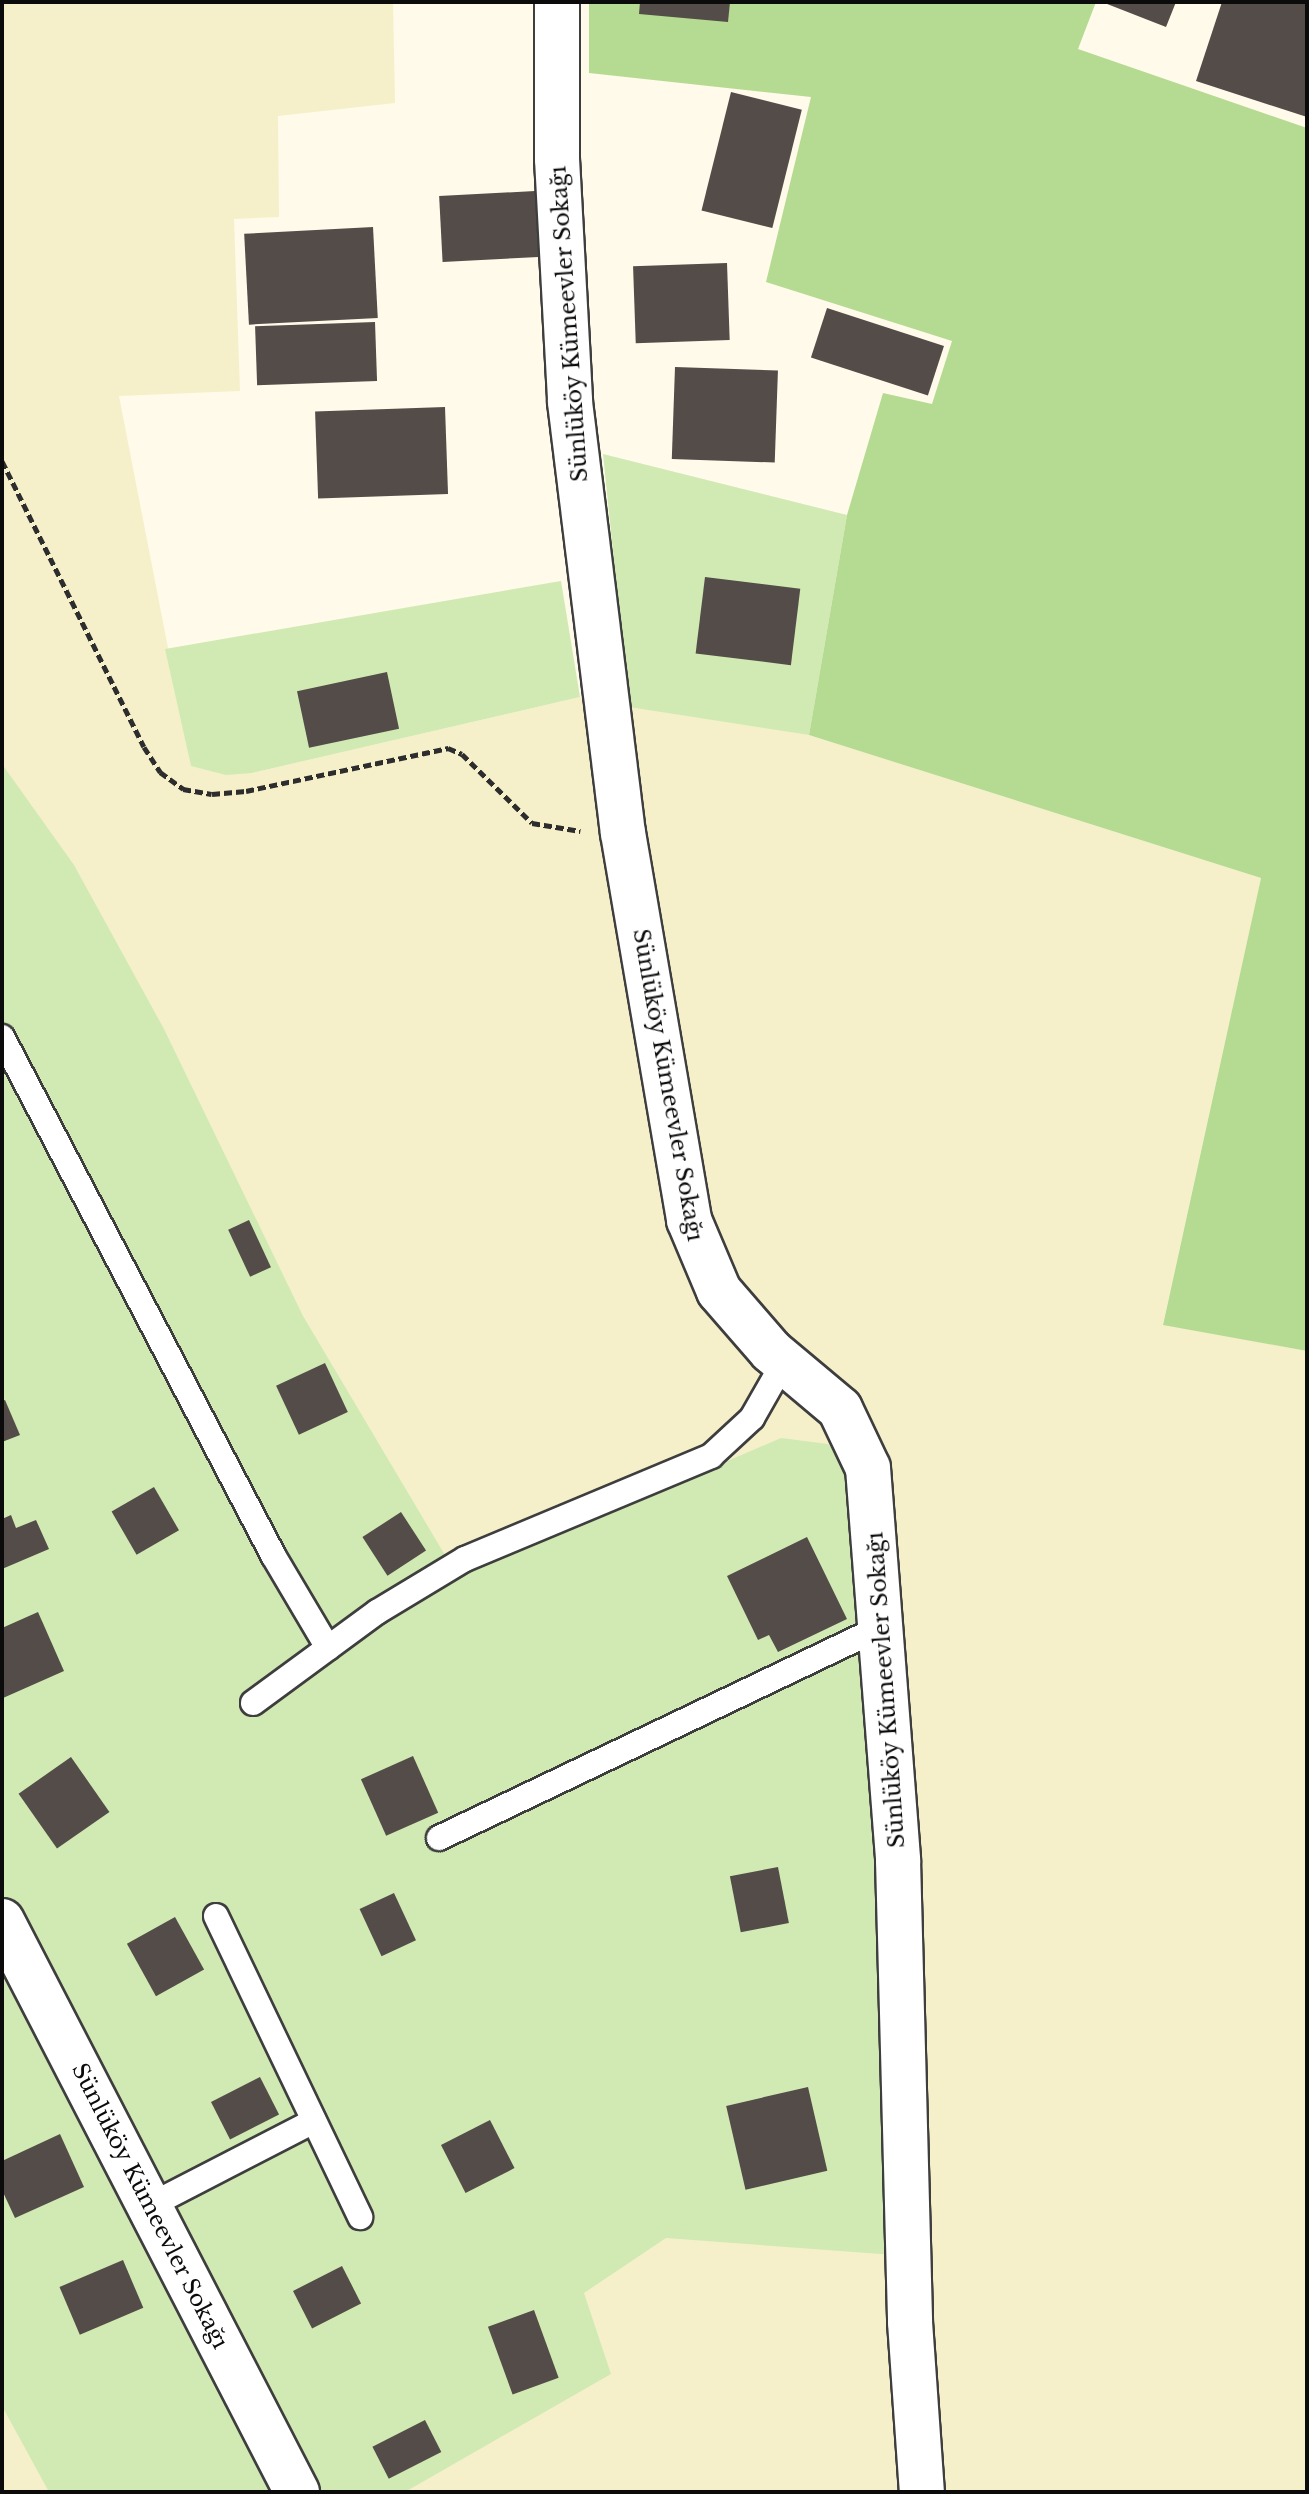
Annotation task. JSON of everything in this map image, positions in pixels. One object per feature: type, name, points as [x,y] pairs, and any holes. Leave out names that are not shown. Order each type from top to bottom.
[{"type":"street","name":"Sünlüköy Kümeevler Sokağı","points":[[557,2],[557,159],[570,402],[623,833],[696,1243],[719,1291],[744,1325],[840,1409],[855,1433],[868,1468],[898,1860],[910,2322],[922,2492]]},
{"type":"street","name":"Sünlüköy Kümeevler Sokağı","points":[[2,1921],[297,2492]]},
{"type":"lane","points":[[2,1037],[258,1527],[328,1648]]},
{"type":"lane","points":[[253,1703],[420,1584],[490,1546],[711,1456],[752,1418],[784,1362]]},
{"type":"lane","points":[[439,1838],[882,1627]]},
{"type":"lane","points":[[216,1916],[360,2217]]},
{"type":"lane","points":[[151,2205],[314,2121]]},
{"type":"path","points":[[2,461],[144,747],[160,772],[183,789],[212,794],[246,791],[448,748],[462,754],[532,823],[554,830],[623,833]]},
{"type":"shaded area","points":[[2,2],[393,2],[395,103],[278,116],[279,217],[234,219],[240,391],[119,396],[191,766],[252,773],[580,697],[809,735],[1261,878],[1163,1324],[1307,1351],[1307,2492],[2,2492]]},
{"type":"green space","points":[[589,2],[1096,2],[1078,49],[1307,128],[1307,1351],[1163,1325],[1261,878],[809,735],[847,515],[883,393],[932,404],[952,341],[766,282],[811,97],[589,73]]},
{"type":"green space","points":[[603,454],[847,515],[809,735],[629,707]]},
{"type":"green space","points":[[561,581],[580,697],[252,773],[226,775],[191,766],[165,649]]},
{"type":"green space","points":[[2,764],[74,865],[164,1029],[303,1316],[458,1577],[781,1438],[828,1444],[842,1459],[850,1482],[867,1660],[894,2255],[666,2238],[584,2293],[611,2374],[405,2492],[49,2492],[2,2406]]},
{"type":"building","points":[[640,2],[730,2],[728,22],[639,14]]},
{"type":"building","points":[[1102,2],[1176,2],[1166,27]]},
{"type":"building","points":[[1222,2],[1307,2],[1307,117],[1196,81]]},
{"type":"building","points":[[731,92],[802,110],[772,228],[701,210]]},
{"type":"building","points":[[535,191],[538,257],[443,262],[439,196]]},
{"type":"building","points":[[373,227],[378,318],[249,325],[244,234]]},
{"type":"building","points":[[727,263],[730,340],[636,343],[633,266]]},
{"type":"building","points":[[827,308],[944,346],[928,395],[811,357]]},
{"type":"building","points":[[375,322],[377,381],[257,385],[255,326]]},
{"type":"building","points":[[675,367],[778,371],[775,463],[672,459]]},
{"type":"building","points":[[445,407],[448,494],[318,498],[315,412]]},
{"type":"building","points":[[705,577],[800,589],[791,665],[696,653]]},
{"type":"building","points":[[387,672],[399,729],[309,748],[297,691]]},
{"type":"building","points":[[249,1220],[271,1267],[250,1277],[228,1230]]},
{"type":"building","points":[[325,1363],[348,1412],[299,1435],[276,1386]]},
{"type":"building","points":[[5,1400],[20,1435],[2,1442],[2,1401]]},
{"type":"building","points":[[154,1487],[179,1530],[137,1555],[112,1512]]},
{"type":"building","points":[[401,1512],[426,1551],[387,1576],[362,1537]]},
{"type":"building","points":[[11,1515],[16,1528],[36,1520],[49,1549],[2,1569],[2,1519]]},
{"type":"building","points":[[807,1537],[847,1619],[778,1652],[769,1635],[758,1640],[727,1576]]},
{"type":"building","points":[[38,1612],[64,1671],[3,1698],[2,1628]]},
{"type":"building","points":[[413,1756],[438,1813],[386,1836],[361,1779]]},
{"type":"building","points":[[71,1757],[109,1812],[57,1849],[19,1794]]},
{"type":"building","points":[[778,1867],[789,1923],[741,1932],[730,1876]]},
{"type":"building","points":[[394,1893],[416,1940],[382,1956],[360,1909]]},
{"type":"building","points":[[175,1917],[204,1969],[156,1996],[127,1944]]},
{"type":"building","points":[[260,2077],[279,2114],[230,2139],[211,2102]]},
{"type":"building","points":[[808,2087],[827,2171],[745,2190],[726,2106]]},
{"type":"building","points":[[490,2120],[515,2168],[466,2193],[441,2145]]},
{"type":"building","points":[[60,2134],[84,2187],[15,2218],[2,2190],[2,2161]]},
{"type":"building","points":[[123,2260],[143,2308],[80,2335],[59,2287]]},
{"type":"building","points":[[342,2266],[361,2303],[312,2328],[293,2291]]},
{"type":"building","points":[[534,2310],[559,2378],[513,2394],[488,2327]]},
{"type":"building","points":[[425,2420],[441,2452],[389,2479],[372,2447]]}]
